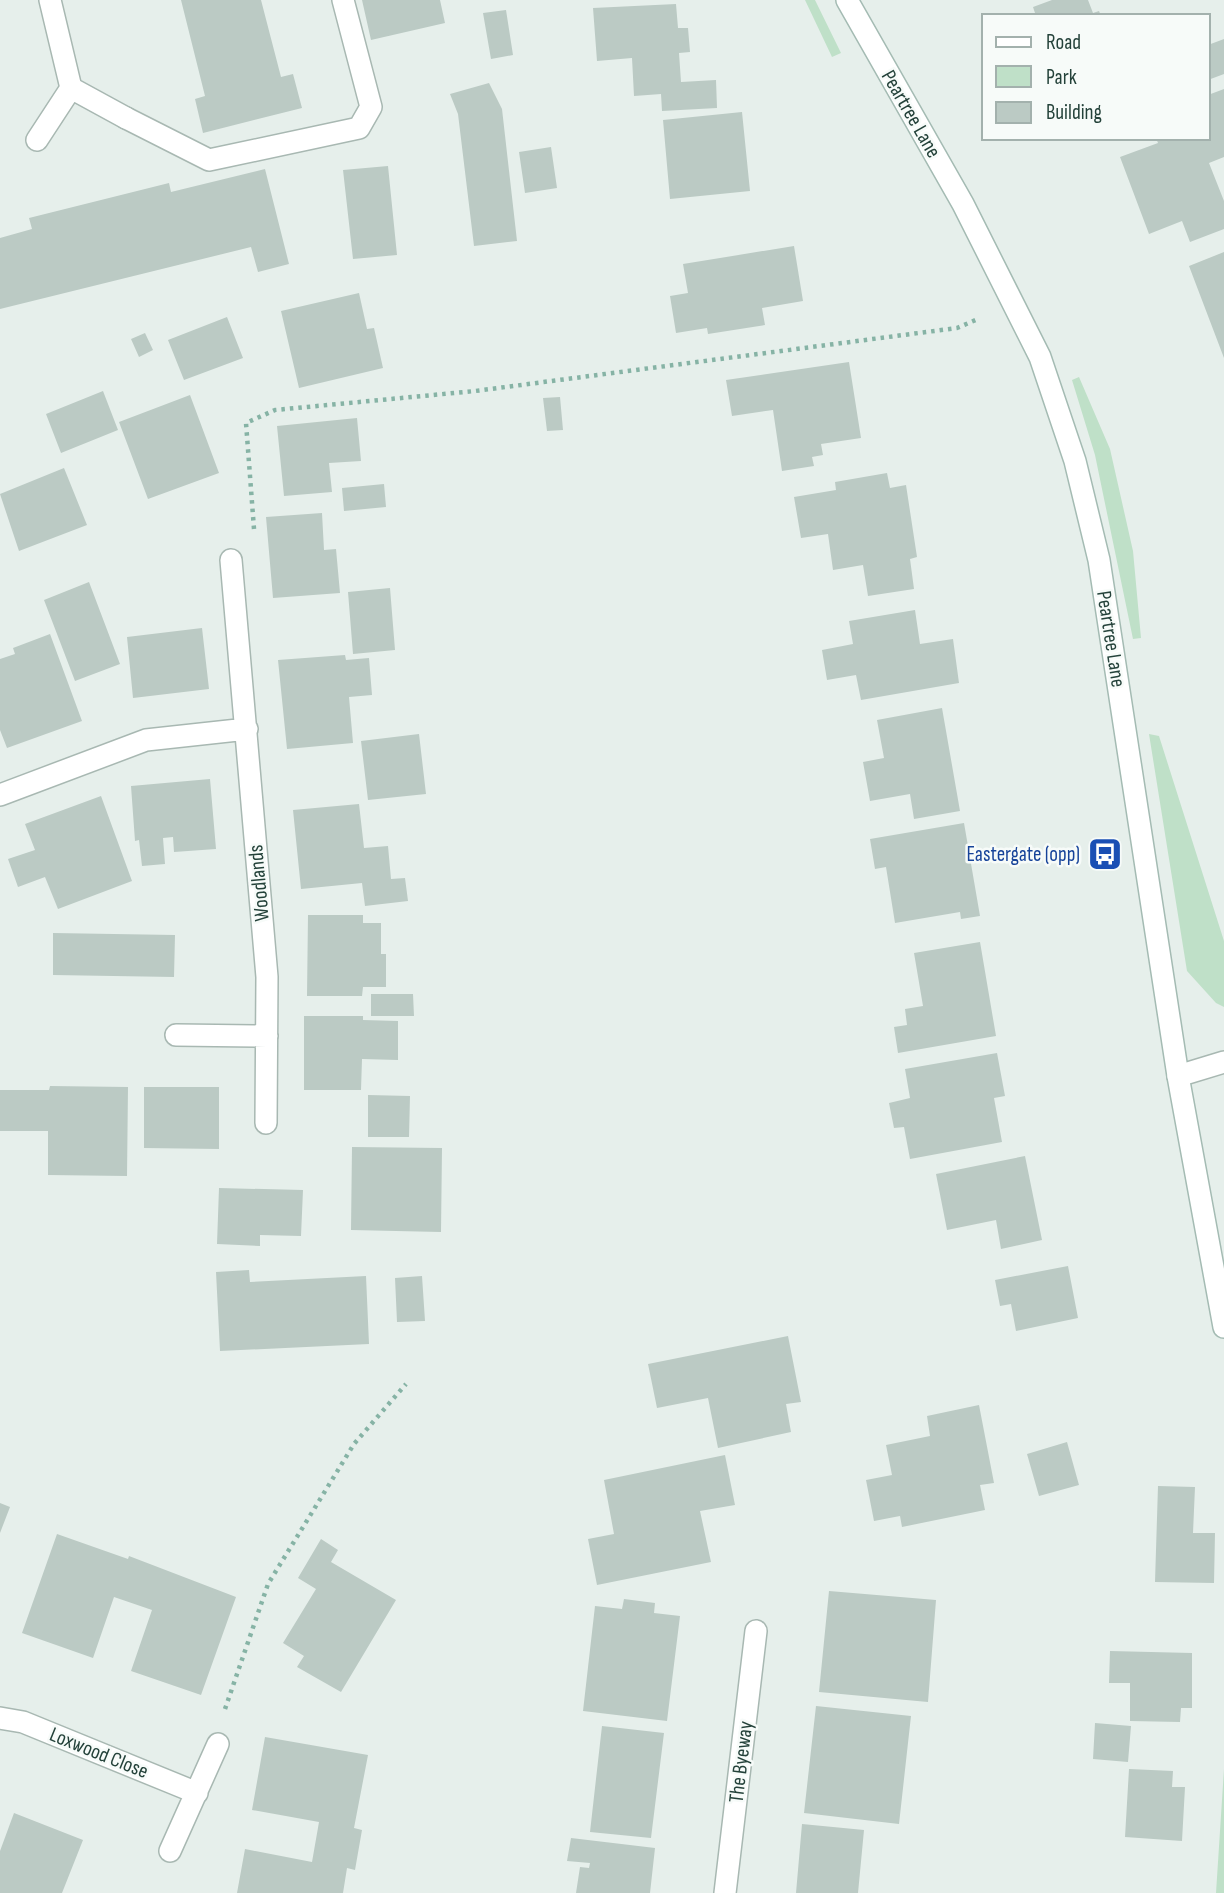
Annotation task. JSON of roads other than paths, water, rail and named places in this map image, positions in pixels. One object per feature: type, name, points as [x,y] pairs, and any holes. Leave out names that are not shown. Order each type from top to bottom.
[{"type":"street","points":[[37,140],[71,88],[50,0]]},
{"type":"street","points":[[71,88],[209,160],[359,128],[370,107],[343,0]]},
{"type":"street","name":"Peartree Lane","points":[[847,0],[963,204],[1041,357],[1075,461],[1099,559],[1178,1076],[1224,1327]]},
{"type":"street","name":"Woodlands","points":[[231,560],[267,977],[266,1123]]},
{"type":"street","points":[[0,795],[146,740],[247,729]]},
{"type":"street","points":[[176,1035],[267,1037]]},
{"type":"street","points":[[1178,1076],[1224,1062]]},
{"type":"street","name":"The Byeway","points":[[725,1893],[756,1631]]},
{"type":"street","name":"Loxwood Close","points":[[0,1718],[23,1722],[197,1793]]},
{"type":"street","points":[[170,1851],[218,1744]]},
{"type":"place","name":"Eastergate (opp)","points":[[1105,854]]}]
